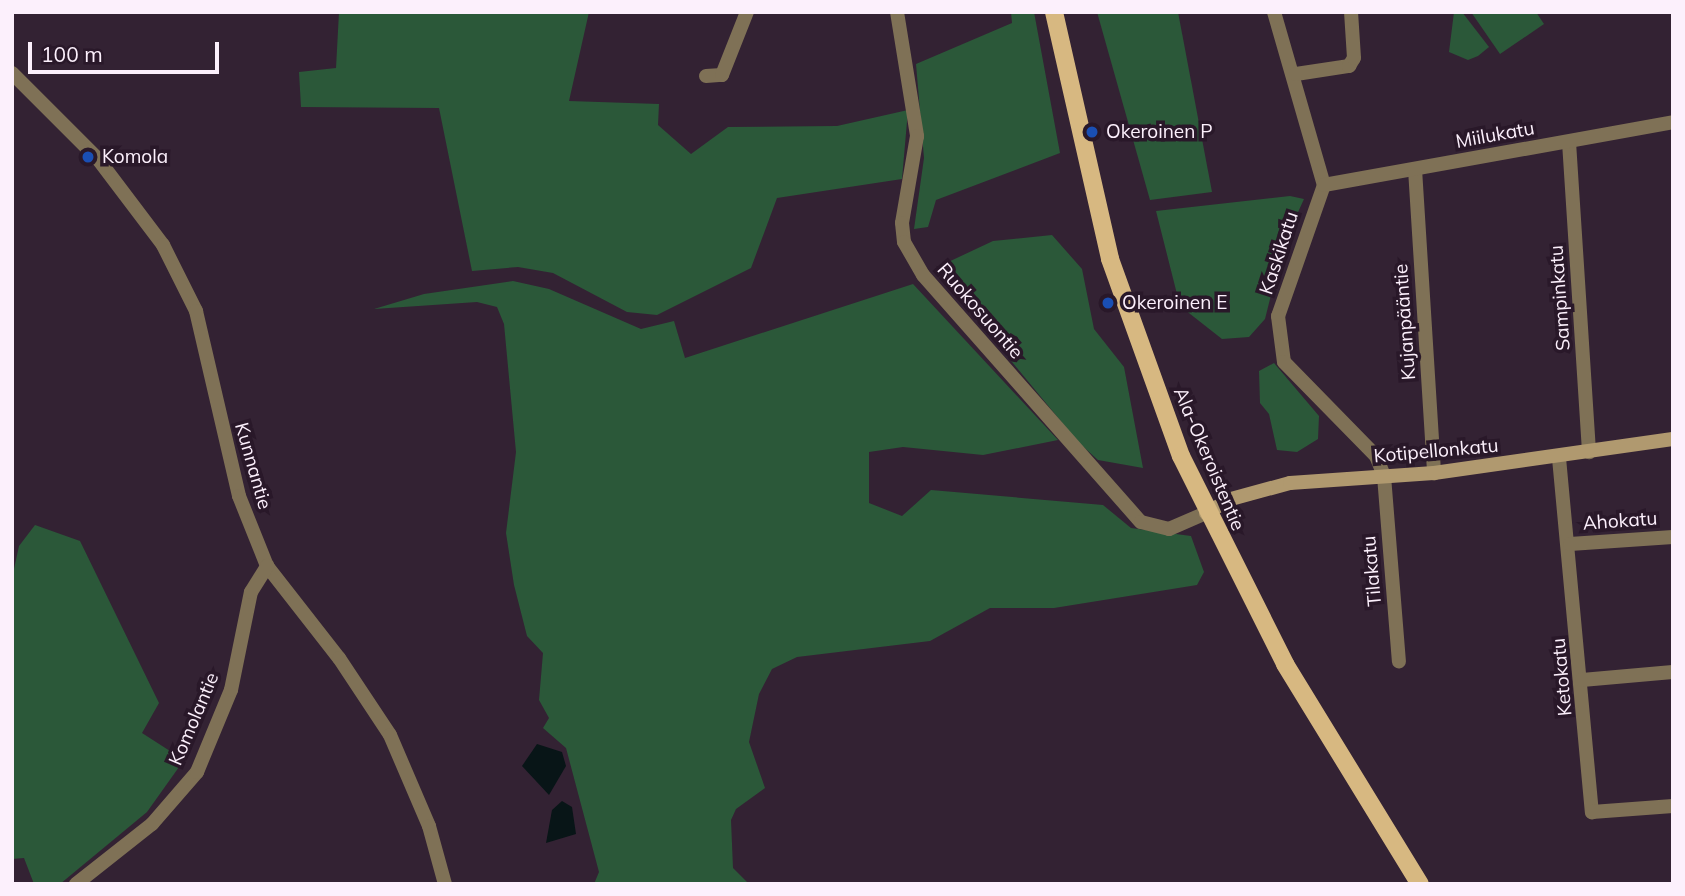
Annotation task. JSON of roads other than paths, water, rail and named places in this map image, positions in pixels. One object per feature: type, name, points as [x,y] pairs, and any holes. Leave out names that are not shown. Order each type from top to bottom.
[{"type":"main road","name":"Ala-Okeroistentie","points":[[1054,12],[1110,259],[1206,513],[1285,664],[1420,884]]},
{"type":"street","points":[[706,76],[722,75],[747,12]]},
{"type":"street","name":"Ruokosuontie","points":[[897,12],[916,123],[904,242],[923,275],[1141,522],[1169,529],[1206,513]]},
{"type":"street","points":[[1274,12],[1296,74],[1324,184]]},
{"type":"street","points":[[1296,74],[1349,66],[1351,12]]},
{"type":"street","name":"Kunnantie","points":[[12,73],[98,159],[163,245],[196,311],[239,496],[267,566],[390,735],[429,826],[445,884]]},
{"type":"street","name":"Miilukatu","points":[[1324,184],[1673,122]]},
{"type":"street","name":"Sampinkatu","points":[[1569,142],[1588,452]]},
{"type":"street","name":"Kujanpääntie","points":[[1415,169],[1434,473]]},
{"type":"street","name":"Kaskikatu","points":[[1324,184],[1294,255],[1278,316],[1284,362],[1376,456],[1384,476]]},
{"type":"street","name":"Kotipellonkatu","points":[[1206,513],[1269,487],[1434,473],[1559,458],[1673,439]]},
{"type":"street","name":"Ketokatu","points":[[1559,458],[1570,544],[1592,812],[1673,806]]},
{"type":"street","name":"Tilakatu","points":[[1384,476],[1399,662]]},
{"type":"street","name":"Ahokatu","points":[[1570,544],[1673,537]]},
{"type":"street","name":"Komolantie","points":[[76,884],[152,824],[197,772],[231,690],[251,592],[267,566]]},
{"type":"street","points":[[1582,680],[1673,672]]},
{"type":"place","name":"Okeroinen P","points":[[1092,132]]},
{"type":"place","name":"Komola","points":[[88,157]]},
{"type":"place","name":"Okeroinen E","points":[[1108,303]]}]
